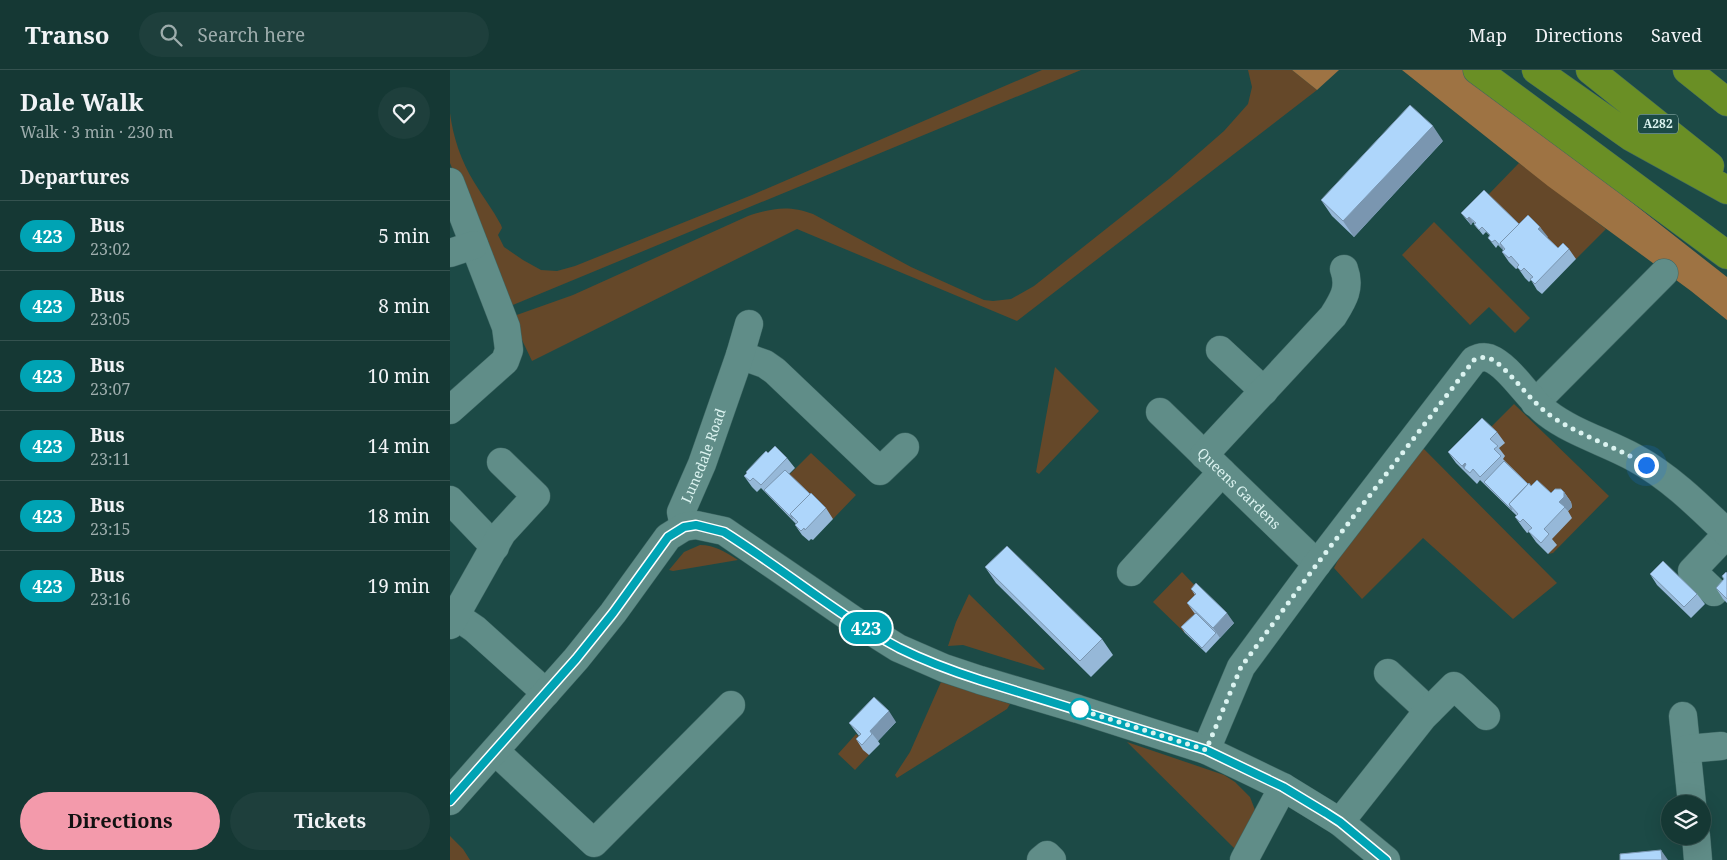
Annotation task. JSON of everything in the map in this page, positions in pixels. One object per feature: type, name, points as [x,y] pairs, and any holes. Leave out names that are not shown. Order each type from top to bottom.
[{"type":"highway","points":[[1477,70],[1727,255]]},
{"type":"highway","points":[[1536,70],[1631,137],[1727,190]]},
{"type":"highway","name":"A282","points":[[1590,70],[1727,179]]},
{"type":"highway","points":[[1687,70],[1727,102]]},
{"type":"street","points":[[450,182],[462,249],[506,327],[509,342],[509,353],[506,359],[450,410]]},
{"type":"street","points":[[1131,572],[1213,464],[1264,392],[1325,327],[1345,298],[1348,287],[1344,269]]},
{"type":"street","points":[[1535,403],[1664,273]]},
{"type":"street","name":"Lunedale Road","points":[[684,527],[681,512],[702,464],[750,324]]},
{"type":"street","points":[[1220,350],[1264,392]]},
{"type":"street","points":[[740,355],[765,364],[775,372],[880,471],[905,447]]},
{"type":"street","points":[[1206,750],[1241,667],[1317,564],[1474,360],[1480,358],[1487,357],[1497,362],[1535,403],[1564,424],[1636,458],[1655,470],[1700,507],[1727,534],[1692,571],[1714,592]]},
{"type":"street","name":"Queens Gardens","points":[[1160,412],[1317,564]]},
{"type":"street","points":[[501,462],[536,496],[502,533],[453,620],[476,629],[546,693]]},
{"type":"street","points":[[450,500],[495,547]]},
{"type":"street","points":[[450,801],[546,693],[613,613],[664,541],[672,533],[684,527],[704,526],[724,532],[863,627],[898,648],[980,680],[1206,750],[1283,787],[1340,822],[1386,860]]},
{"type":"street","points":[[1388,673],[1429,711]]},
{"type":"street","points":[[1340,822],[1429,711],[1454,686],[1486,716]]},
{"type":"street","points":[[495,751],[594,843],[732,705]]},
{"type":"street","points":[[1683,716],[1691,795]]},
{"type":"street","points":[[1687,749],[1721,746]]},
{"type":"street","points":[[1244,860],[1283,787]]},
{"type":"street","points":[[1697,845],[1698,860]]},
{"type":"street","points":[[1041,860],[1047,855],[1052,860]]},
{"type":"shaded area","points":[[1042,70],[1081,70],[508,307],[450,163],[450,113],[455,140],[461,157],[469,174],[501,225],[502,228],[498,235],[504,247],[541,270],[557,271],[575,266],[752,195]]},
{"type":"shaded area","points":[[1248,70],[1292,70],[1317,90],[1017,321],[797,229],[532,361],[511,317],[573,295],[748,216],[780,209],[796,209],[813,214],[911,267],[984,300],[1011,299],[1034,286],[1169,179],[1224,131],[1248,104],[1252,87]]},
{"type":"shaded area","points":[[1292,70],[1339,70],[1317,90]]},
{"type":"shaded area","points":[[1402,70],[1463,70],[1727,277],[1727,320],[1691,291],[1548,186]]},
{"type":"shaded area","points":[[1519,163],[1606,229],[1576,259],[1565,259],[1527,233],[1488,195]]},
{"type":"shaded area","points":[[1434,222],[1530,318],[1515,333],[1489,307],[1470,325],[1402,255]]},
{"type":"shaded area","points":[[1055,367],[1099,411],[1039,474],[1036,472]]},
{"type":"shaded area","points":[[1514,404],[1609,496],[1553,553],[1548,554],[1556,545],[1551,540],[1539,496],[1501,460],[1490,428]]},
{"type":"shaded area","points":[[1413,438],[1557,583],[1513,619],[1423,538],[1362,599],[1334,568],[1372,494]]},
{"type":"shaded area","points":[[811,453],[856,495],[833,519],[789,475]]},
{"type":"shaded area","points":[[700,545],[715,548],[738,560],[673,571],[669,570],[684,552]]},
{"type":"shaded area","points":[[1182,572],[1203,594],[1200,618],[1185,633],[1153,602]]},
{"type":"shaded area","points":[[969,594],[1045,669],[1043,670],[963,645],[948,646],[956,622]]},
{"type":"shaded area","points":[[941,682],[1010,704],[1007,709],[897,778],[895,775],[910,752]]},
{"type":"shaded area","points":[[856,734],[868,745],[869,755],[855,770],[838,754]]},
{"type":"shaded area","points":[[1127,742],[1224,775],[1235,782],[1250,797],[1255,810],[1235,849]]},
{"type":"shaded area","points":[[450,836],[463,849],[470,860],[450,860]]},
{"type":"building","points":[[1410,105],[1433,126],[1343,221],[1321,200]]},
{"type":"building","points":[[1484,190],[1519,224],[1500,243],[1503,249],[1495,240],[1492,242],[1488,238],[1490,235],[1482,227],[1479,230],[1474,224],[1476,223],[1469,217],[1467,219],[1461,213]]},
{"type":"building","points":[[1528,215],[1540,227],[1538,229],[1558,248],[1563,243],[1569,249],[1535,284],[1530,279],[1533,277],[1524,268],[1521,271],[1517,267],[1519,265],[1511,256],[1509,258],[1502,252],[1505,249],[1500,243]]},
{"type":"building","points":[[1482,418],[1497,432],[1490,439],[1498,446],[1494,449],[1501,456],[1480,477],[1473,469],[1470,473],[1464,468],[1465,463],[1462,466],[1448,452]]},
{"type":"building","points":[[775,446],[787,458],[761,485],[753,478],[750,481],[744,476],[766,451],[768,453]]},
{"type":"building","points":[[1504,461],[1528,484],[1509,504],[1512,510],[1484,482]]},
{"type":"building","points":[[785,470],[810,494],[790,514],[793,519],[764,490]]},
{"type":"building","points":[[1537,480],[1551,493],[1555,489],[1561,489],[1564,492],[1564,497],[1559,502],[1565,507],[1544,529],[1549,534],[1541,543],[1528,531],[1532,528],[1523,519],[1520,522],[1515,517],[1518,514],[1509,504],[1529,483],[1531,486]]},
{"type":"building","points":[[811,493],[826,508],[805,530],[804,528],[801,531],[795,525],[798,522],[790,514]]},
{"type":"building","points":[[1007,546],[1102,639],[1080,661],[985,567]]},
{"type":"building","points":[[1663,561],[1697,594],[1684,607],[1650,574]]},
{"type":"building","points":[[1726,572],[1727,599],[1716,588],[1724,579],[1722,576]]},
{"type":"building","points":[[1196,583],[1227,613],[1213,628],[1187,603],[1196,594],[1191,589]]},
{"type":"building","points":[[1196,613],[1216,633],[1202,648],[1181,627]]},
{"type":"building","points":[[874,697],[889,711],[870,731],[872,734],[862,745],[856,739],[861,734],[849,723]]},
{"type":"building","points":[[1661,850],[1662,860],[1620,860],[1620,854]]},
{"type":"bus line","name":"423","points":[[450,801],[576,659],[613,613],[668,537],[684,527],[696,525],[724,532],[863,627],[910,653],[944,668],[980,680],[1137,727],[1206,750],[1283,787],[1326,813],[1340,822],[1386,860]]},
{"type":"route","points":[[1080,709],[1078,709],[1206,750],[1241,667],[1317,564],[1474,360],[1487,357],[1497,362],[1539,407],[1554,418],[1572,429],[1636,458],[1646,465]]}]
